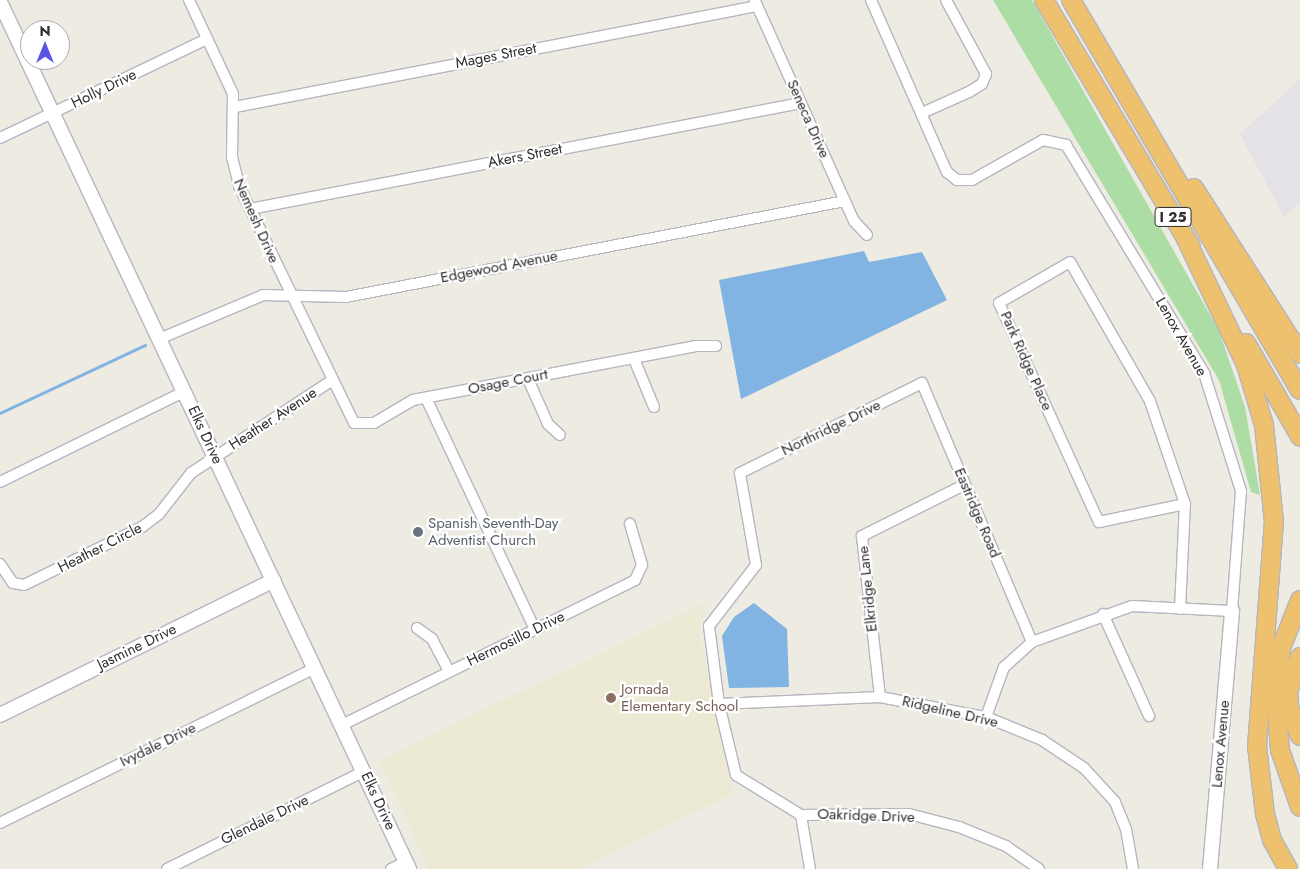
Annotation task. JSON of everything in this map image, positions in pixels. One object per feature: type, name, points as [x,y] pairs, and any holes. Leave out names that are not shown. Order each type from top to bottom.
[{"type":"highway","name":"I 25","points":[[1044,0],[1186,236],[1300,436]]},
{"type":"highway","name":"I 25","points":[[1071,0],[1300,390]]},
{"type":"highway","points":[[1121,85],[1239,257],[1300,354]]},
{"type":"highway","points":[[1186,236],[1246,365],[1264,425],[1274,521],[1257,746],[1264,814],[1288,869]]},
{"type":"highway","points":[[1239,257],[1300,331]]},
{"type":"highway","points":[[1300,600],[1281,648],[1276,690],[1280,750],[1300,807]]},
{"type":"highway","points":[[1300,657],[1288,691],[1289,708],[1300,736]]},
{"type":"main road","name":"Elks Drive","points":[[0,2],[407,865]]},
{"type":"main road","name":"Jasmine Drive","points":[[0,715],[274,580]]},
{"type":"main road","name":"Lenox Avenue","points":[[1210,869],[1232,611]]},
{"type":"street","name":"Nemesh Drive","points":[[189,0],[235,107],[233,164],[250,209],[331,381]]},
{"type":"street","name":"Lenox Avenue","points":[[872,0],[947,172],[957,180],[972,180],[1043,140],[1055,140],[1066,145],[1204,373],[1226,432],[1241,492],[1232,611]]},
{"type":"street","points":[[922,113],[970,92],[982,84],[986,74],[946,0]]},
{"type":"street","name":"Seneca Drive","points":[[756,3],[856,225],[867,235]]},
{"type":"street","name":"Mages Street","points":[[235,107],[756,3]]},
{"type":"street","name":"Holly Drive","points":[[0,138],[207,39]]},
{"type":"street","name":"Akers Street","points":[[250,209],[801,102]]},
{"type":"street","name":"Edgewood Avenue","points":[[159,339],[246,299],[290,294],[346,297],[845,201]]},
{"type":"street","name":"Park Ridge Place","points":[[1180,608],[1185,504],[1150,401],[1070,262],[999,303],[1099,522],[1185,504]]},
{"type":"street","name":"Osage Court","points":[[331,381],[348,417],[359,425],[374,424],[403,404],[426,398],[634,358],[716,346]]},
{"type":"street","points":[[634,358],[654,407]]},
{"type":"street","points":[[528,379],[548,424],[560,435]]},
{"type":"street","name":"Heather Avenue","points":[[215,457],[331,381]]},
{"type":"street","name":"Northridge Drive","points":[[720,704],[709,626],[756,565],[740,473],[922,383]]},
{"type":"street","name":"Eastridge Road","points":[[922,383],[1032,642]]},
{"type":"street","points":[[0,482],[184,392]]},
{"type":"street","points":[[426,398],[535,630]]},
{"type":"street","name":"Heather Circle","points":[[0,564],[13,583],[24,584],[136,530],[159,514],[186,477],[215,457]]},
{"type":"street","name":"Elkridge Lane","points":[[880,697],[862,536],[964,484]]},
{"type":"street","name":"Hermosillo Drive","points":[[342,725],[638,577],[642,561],[630,524]]},
{"type":"street","points":[[986,717],[1004,667],[1032,642],[1103,614],[1132,606],[1232,611]]},
{"type":"street","points":[[1103,614],[1149,716]]},
{"type":"street","points":[[418,628],[432,638],[449,671]]},
{"type":"street","name":"Ivydale Drive","points":[[0,823],[315,668]]},
{"type":"street","name":"Ridgeline Drive","points":[[720,704],[880,697],[986,717],[1042,740],[1084,768],[1115,802],[1126,829],[1133,869]]},
{"type":"street","points":[[720,704],[736,775],[801,815],[810,869]]},
{"type":"street","name":"Glendale Drive","points":[[167,869],[364,772]]},
{"type":"street","name":"Oakridge Drive","points":[[801,815],[908,814],[998,843],[1040,869]]},
{"type":"street","points":[[391,869],[407,865]]},
{"type":"shaded area","points":[[1300,79],[1300,202],[1284,217],[1240,134]]},
{"type":"shaded area","name":"Jornada Elementary School","points":[[704,604],[700,636],[734,793],[580,869],[429,869],[379,760]]},
{"type":"green space","points":[[993,0],[1032,0],[1219,331],[1245,407],[1260,495],[1251,492],[1219,380]]},
{"type":"water","points":[[864,251],[869,262],[922,252],[947,300],[741,399],[719,280]]},
{"type":"water","points":[[754,603],[787,629],[789,687],[729,688],[722,636],[734,617]]},
{"type":"waterway","points":[[0,413],[145,345]]},
{"type":"place","name":"Spanish Seventh-Day Adventist Church","points":[[418,532]]},
{"type":"place","name":"Jornada Elementary School","points":[[611,698]]}]
